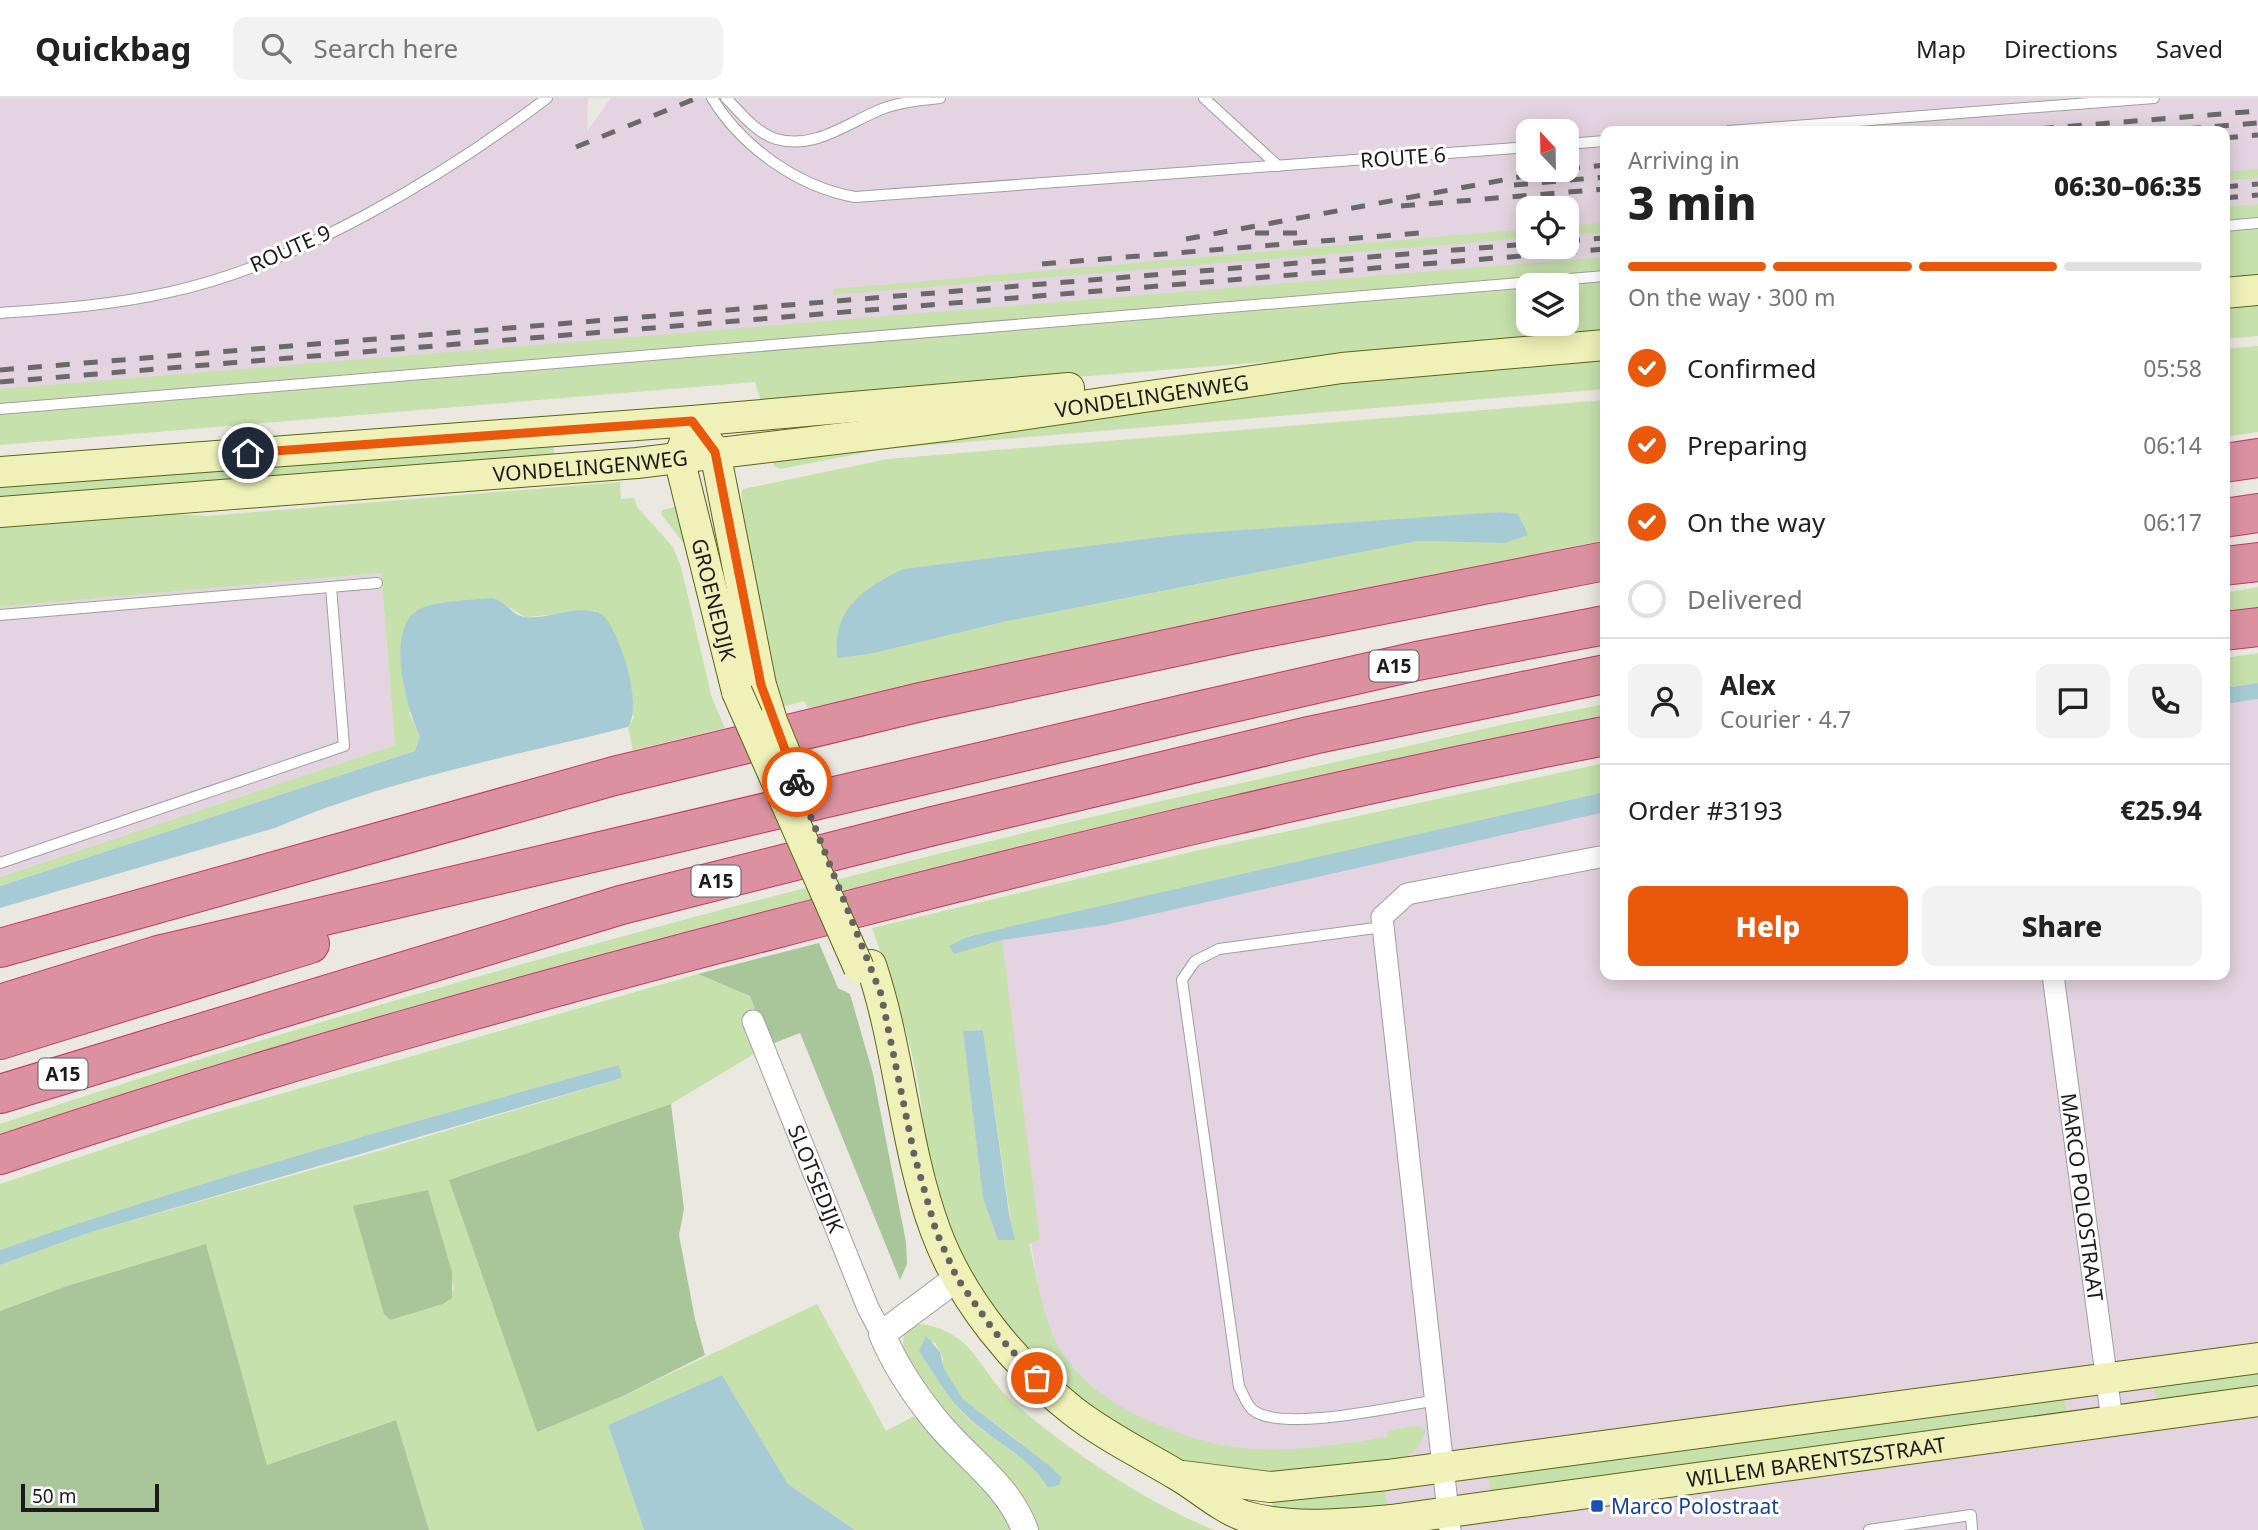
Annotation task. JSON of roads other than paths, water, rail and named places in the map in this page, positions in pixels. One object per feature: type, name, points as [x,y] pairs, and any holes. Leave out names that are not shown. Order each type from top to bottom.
[{"type":"highway","points":[[2230,462],[2258,458]]},
{"type":"highway","points":[[2230,517],[2258,513]]},
{"type":"highway","points":[[0,948],[614,776],[925,701],[1250,631],[1600,562]]},
{"type":"highway","points":[[2230,565],[2258,562]]},
{"type":"highway","name":"A15","points":[[0,1004],[158,955],[1391,667],[1600,626]]},
{"type":"highway","points":[[2230,630],[2258,627]]},
{"type":"highway","name":"A15","points":[[0,1094],[621,905],[933,826],[1313,735],[1600,675]]},
{"type":"highway","points":[[0,1155],[277,1066],[750,935],[1034,863],[1361,787],[1600,737]]},
{"type":"highway","name":"A15","points":[[0,1040],[674,834]]},
{"type":"main road","points":[[2230,292],[2258,290]]},
{"type":"main road","name":"VONDELINGENWEG","points":[[0,512],[679,458],[952,425],[1342,368],[1600,345]]},
{"type":"main road","name":"VONDELINGENWEG","points":[[0,472],[692,421],[1301,365],[1342,368]]},
{"type":"main road","points":[[679,458],[692,421]]},
{"type":"main road","name":"GROENEDIJK","points":[[692,421],[715,452],[725,501],[749,689],[772,721],[887,1028],[914,1154],[936,1231],[957,1278]]},
{"type":"main road","points":[[725,501],[736,472],[759,447]]},
{"type":"main road","name":"GROENEDIJK","points":[[679,458],[749,689],[865,966]]},
{"type":"main road","name":"WILLEM BARENTSZSTRAAT","points":[[957,1278],[994,1331],[1037,1378],[1073,1411],[1123,1445],[1178,1475],[1242,1516],[1276,1523],[1449,1521],[2112,1420],[2258,1401]]},
{"type":"main road","name":"WILLEM BARENTSZSTRAAT","points":[[1178,1475],[1270,1487],[2258,1358]]},
{"type":"street","points":[[1449,1521],[1438,1400],[1382,917],[1407,894],[1600,857]]},
{"type":"street","name":"MARCO POLOSTRAAT","points":[[2054,980],[2112,1420]]},
{"type":"street","name":"SLOTSEDIJK","points":[[753,1021],[868,1308],[890,1353],[934,1419],[984,1468],[1019,1514],[1025,1530]]},
{"type":"street","points":[[882,1334],[957,1278]]},
{"type":"lane","name":"ROUTE 9","points":[[0,313],[60,309],[170,292],[276,259],[400,194],[547,98]]},
{"type":"lane","name":"ROUTE 6","points":[[712,98],[734,130],[772,160],[818,187],[855,197],[1516,148]]},
{"type":"lane","points":[[726,98],[761,131],[774,138],[791,141],[815,140],[883,108],[940,98]]},
{"type":"lane","points":[[1204,98],[1278,166]]},
{"type":"lane","points":[[1793,126],[2154,98]]},
{"type":"lane","points":[[1579,143],[1600,141]]},
{"type":"lane","points":[[2230,225],[2258,223]]},
{"type":"lane","points":[[0,409],[1600,276]]},
{"type":"lane","points":[[0,615],[377,583]]},
{"type":"lane","points":[[0,863],[344,747],[331,587]]},
{"type":"lane","points":[[1383,927],[1219,949],[1195,961],[1182,980],[1238,1387],[1253,1410],[1280,1420],[1303,1420],[1438,1400]]},
{"type":"lane","points":[[1869,1530],[1971,1515],[1972,1530]]},
{"type":"water","points":[[1500,512],[1518,514],[1528,535],[1505,543],[1418,541],[1008,621],[870,654],[837,658],[840,626],[853,603],[875,584],[903,569],[1186,534]]},
{"type":"water","points":[[492,598],[525,617],[585,610],[603,615],[617,638],[628,670],[633,703],[628,727],[404,783],[317,811],[275,828],[0,908],[0,886],[415,751],[420,736],[409,707],[401,670],[402,634],[408,620],[424,607]]},
{"type":"water","points":[[2258,683],[2258,699],[2230,703],[2230,687]]},
{"type":"water","points":[[1600,793],[1600,813],[1105,925],[1002,940],[954,954],[949,946],[967,937]]},
{"type":"water","points":[[983,1030],[1015,1240],[998,1240],[983,1198],[963,1031]]},
{"type":"water","points":[[619,1065],[622,1078],[88,1233],[0,1265],[0,1250],[76,1224],[308,1153]]},
{"type":"water","points":[[926,1336],[940,1352],[944,1369],[963,1399],[1051,1467],[1062,1478],[1059,1485],[1048,1488],[1032,1468],[963,1413],[919,1351]]},
{"type":"water","points":[[722,1375],[788,1484],[855,1530],[644,1530],[608,1425]]},
{"type":"railway","points":[[576,147],[697,98]]},
{"type":"railway","points":[[2074,126],[2258,111]]},
{"type":"railway","points":[[2221,126],[2258,123]]},
{"type":"railway","points":[[2230,137],[2258,135]]},
{"type":"railway","points":[[1579,168],[1600,166]]},
{"type":"railway","points":[[1514,185],[1600,177]]},
{"type":"railway","points":[[1186,239],[1516,178]]},
{"type":"railway","points":[[2230,186],[2258,184]]},
{"type":"railway","points":[[1401,206],[1600,189]]},
{"type":"railway","points":[[2230,197],[2258,195]]},
{"type":"railway","points":[[1042,264],[1431,232]]},
{"type":"railway","points":[[1255,233],[1305,233]]},
{"type":"railway","points":[[1579,240],[1600,238]]},
{"type":"railway","points":[[0,370],[1516,245]]},
{"type":"railway","points":[[0,382],[1600,249]]},
{"type":"place","name":"Marco Polostraat","points":[[1597,1506]]}]
